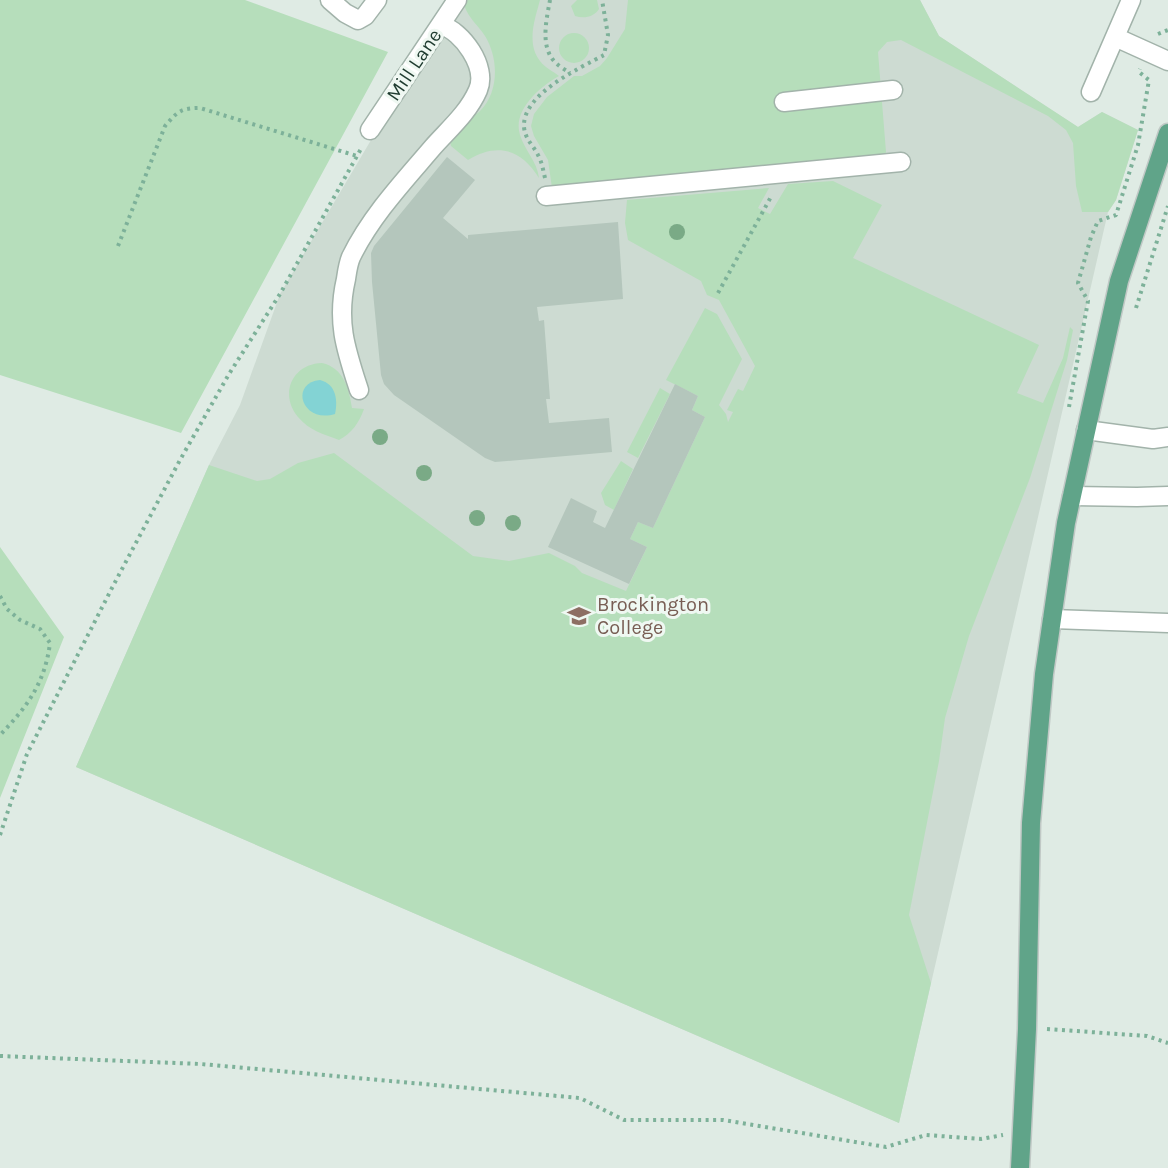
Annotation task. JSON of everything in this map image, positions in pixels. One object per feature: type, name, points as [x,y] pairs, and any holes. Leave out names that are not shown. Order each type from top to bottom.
[{"type":"main road","points":[[1020,1168],[1027,1029],[1031,823],[1044,674],[1072,496],[1119,281],[1168,133]]},
{"type":"street","points":[[330,0],[345,13],[358,20],[365,16],[376,0]]},
{"type":"street","name":"Mill Lane","points":[[370,130],[457,0]]},
{"type":"street","points":[[1091,92],[1131,0]]},
{"type":"street","points":[[359,390],[343,340],[341,299],[350,258],[379,212],[434,146],[457,123],[479,88],[479,65],[467,46],[449,27],[441,25]]},
{"type":"street","points":[[1115,37],[1168,62]]},
{"type":"street","points":[[784,102],[892,90]]},
{"type":"street","points":[[546,196],[901,162]]},
{"type":"street","points":[[1086,430],[1153,439],[1168,436]]},
{"type":"street","points":[[1072,496],[1168,496]]},
{"type":"street","points":[[1052,619],[1168,623]]},
{"type":"path","points":[[550,0],[546,34],[547,47],[552,59],[570,73]]},
{"type":"path","points":[[546,196],[546,184],[539,156],[528,143],[524,125],[536,99],[570,73],[604,55],[608,35],[602,0]]},
{"type":"path","points":[[118,246],[165,126],[185,108],[200,108],[357,156]]},
{"type":"path","points":[[0,835],[27,754],[113,586],[218,393],[280,294],[370,130]]},
{"type":"path","points":[[718,293],[784,173]]},
{"type":"path","points":[[1133,316],[1168,206]]},
{"type":"path","points":[[0,596],[8,609],[20,620],[40,629],[50,643],[48,661],[37,691],[15,720],[0,735]]},
{"type":"path","points":[[1027,1029],[1147,1036],[1168,1043]]},
{"type":"path","points":[[0,1056],[201,1064],[580,1098],[624,1120],[723,1120],[886,1147],[926,1135],[1021,1139]]},
{"type":"shaded area","name":"Brockington College","points":[[467,0],[920,0],[939,36],[1078,127],[1102,112],[1138,130],[1116,200],[1108,212],[899,1123],[76,767],[209,465],[240,405],[280,294],[374,135]]},
{"type":"green space","points":[[0,0],[245,0],[388,52],[181,433],[0,375]]},
{"type":"green space","points":[[468,0],[540,0],[533,31],[533,47],[542,63],[559,76],[544,86],[530,100],[520,117],[519,126],[522,141],[536,166],[539,178],[524,160],[508,151],[489,151],[468,160],[451,146],[448,132],[480,111],[494,85],[495,65],[490,45],[468,14],[464,5]]},
{"type":"green space","points":[[577,0],[597,0],[599,9],[588,17],[575,16],[571,6]]},
{"type":"green space","points":[[628,0],[920,0],[939,36],[1078,127],[1102,112],[1138,130],[1116,200],[1108,212],[1082,212],[1076,186],[1073,143],[1066,130],[1048,116],[901,40],[887,42],[878,52],[886,152],[884,156],[552,188],[548,160],[531,126],[534,114],[547,97],[574,76],[582,76],[600,66],[607,58],[625,29]]},
{"type":"green space","points":[[574,33],[584,38],[589,48],[584,58],[574,63],[564,58],[559,48],[564,38]]},
{"type":"green space","points":[[833,181],[882,205],[853,258],[1039,345],[1017,393],[1043,403],[1063,358],[1070,327],[1073,330],[1067,360],[1030,478],[969,636],[945,718],[939,761],[909,915],[931,983],[899,1123],[76,767],[209,465],[257,481],[270,479],[298,463],[334,453],[473,556],[509,561],[549,553],[575,566],[582,573],[626,591],[647,547],[630,539],[638,522],[653,528],[705,417],[692,410],[698,396],[666,380],[705,308],[717,314],[742,359],[719,405],[726,414],[728,422],[733,412],[727,410],[738,389],[743,391],[755,366],[719,300],[707,295],[701,281],[628,240],[625,223],[627,200],[769,188],[758,208],[770,214],[788,184]]},
{"type":"green space","points":[[322,363],[336,369],[344,380],[352,408],[364,409],[354,427],[339,440],[307,426],[292,408],[290,399],[289,390],[296,374],[312,365]]},
{"type":"green space","points":[[660,388],[670,394],[638,458],[627,452]]},
{"type":"green space","points":[[621,461],[633,469],[614,510],[605,505],[601,493]]},
{"type":"green space","points":[[0,547],[64,637],[0,798]]},
{"type":"water","points":[[320,380],[330,385],[335,393],[335,414],[324,416],[314,413],[304,402],[302,395],[305,388],[310,383]]},
{"type":"building","points":[[447,157],[475,180],[443,218],[468,239],[468,235],[618,222],[623,299],[537,307],[539,321],[544,320],[550,399],[546,399],[549,423],[609,418],[612,452],[495,462],[485,458],[394,395],[384,384],[381,375],[371,253],[374,246]]},
{"type":"building","name":"Brockington College","points":[[675,384],[698,396],[692,410],[705,417],[653,528],[638,522],[630,539],[647,547],[629,584],[548,547],[571,498],[597,511],[593,522],[605,528]]},
{"type":"place","name":"Brockington College","points":[[579,616]]}]
